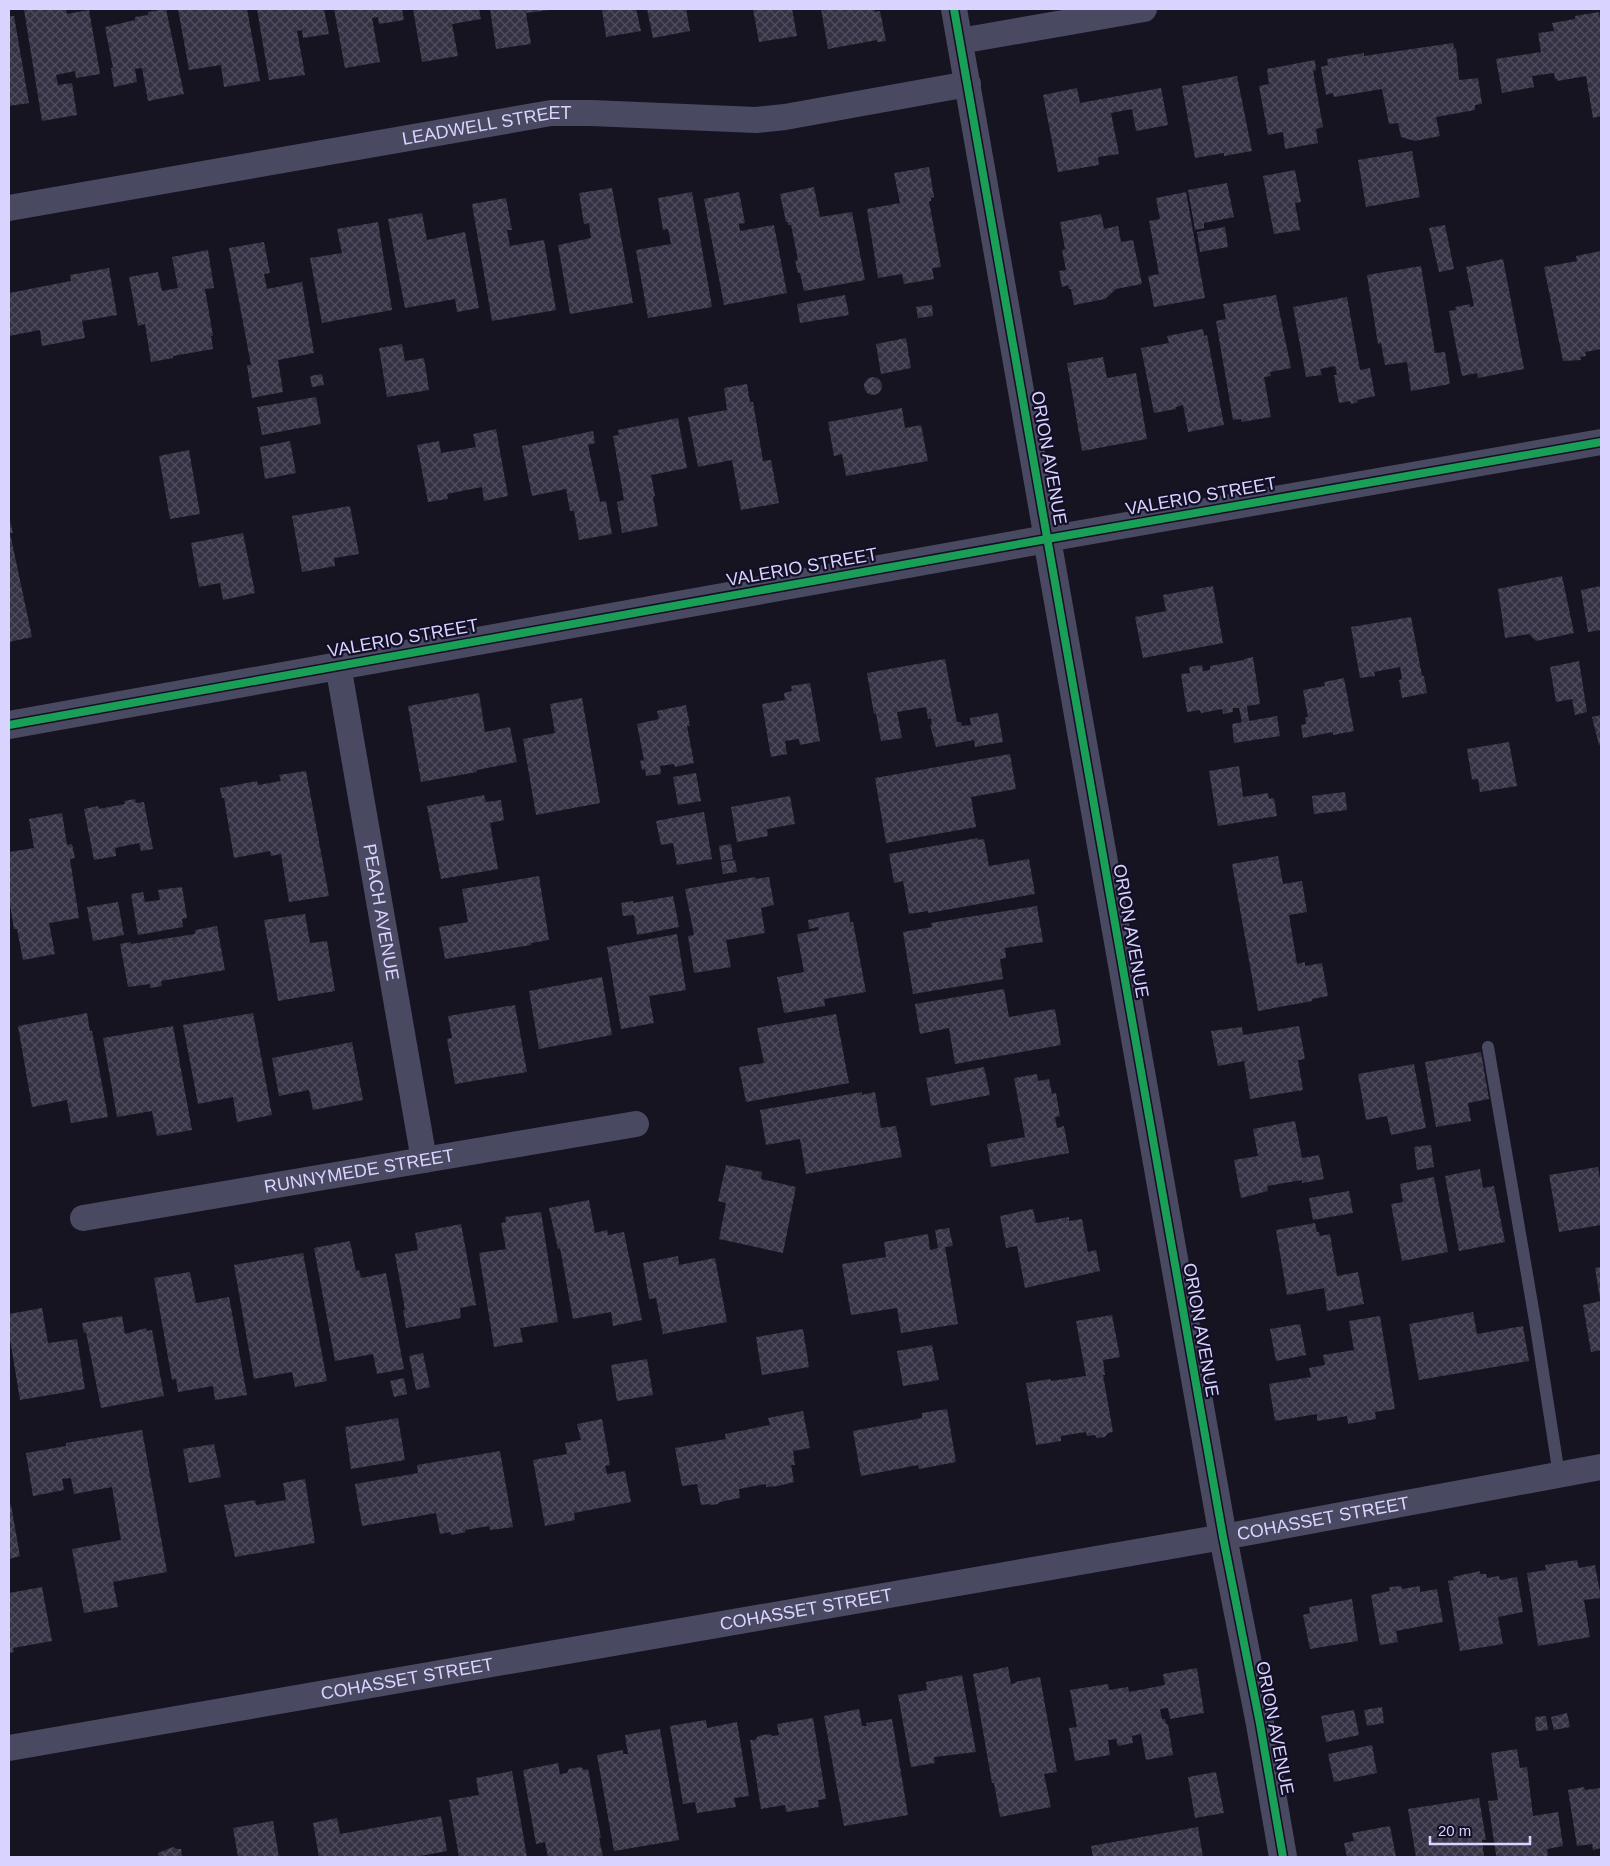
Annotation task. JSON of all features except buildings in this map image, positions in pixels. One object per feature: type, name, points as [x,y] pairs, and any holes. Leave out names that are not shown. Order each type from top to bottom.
[{"type":"street","name":"ORION AVENUE","points":[[954,9],[1223,1537],[1260,1724],[1283,1857]]},
{"type":"street","points":[[960,41],[1144,9]]},
{"type":"street","name":"LEADWELL STREET","points":[[9,208],[551,113],[756,120],[785,118],[968,84]]},
{"type":"street","name":"VALERIO STREET","points":[[9,725],[1601,442]]},
{"type":"street","name":"PEACH AVENUE","points":[[338,665],[424,1160]]},
{"type":"street","name":"RUNNYMEDE STREET","points":[[83,1218],[636,1124]]},
{"type":"street","name":"COHASSET STREET","points":[[9,1748],[1223,1537],[1601,1468]]},
{"type":"lane","points":[[1488,1047],[1559,1475]]},
{"type":"cycle path","points":[[954,9],[1223,1537],[1260,1724],[1283,1857]]},
{"type":"cycle path","points":[[9,725],[1601,442]]}]
